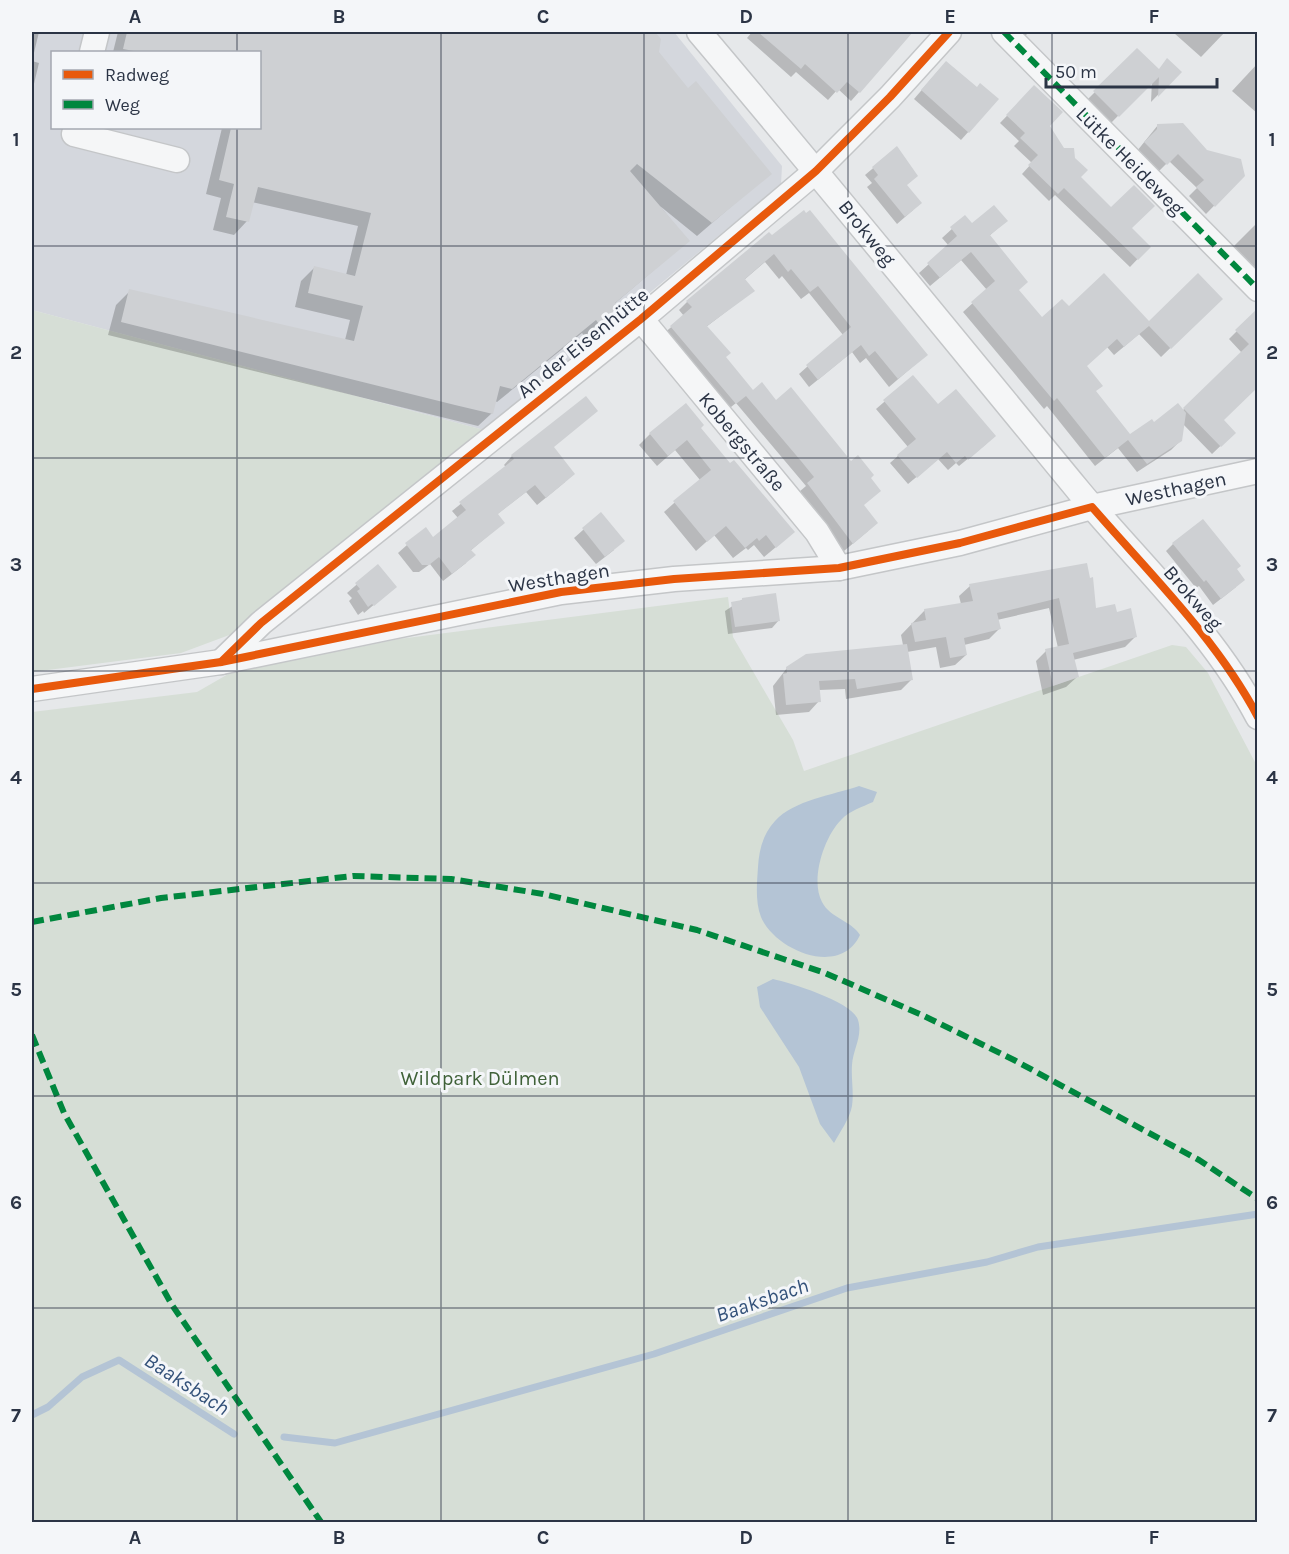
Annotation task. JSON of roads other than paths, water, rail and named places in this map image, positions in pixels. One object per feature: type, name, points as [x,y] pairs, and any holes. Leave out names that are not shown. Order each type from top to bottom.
[{"type":"street","points":[[92,51],[97,32]]},
{"type":"street","name":"Brokweg","points":[[699,32],[1092,507],[1208,639],[1246,695],[1257,717]]},
{"type":"street","name":"An der Eisenhütte","points":[[221,662],[261,623],[641,319],[816,171],[890,97],[949,32]]},
{"type":"street","name":"Lütke Heideweg","points":[[1004,32],[1257,289]]},
{"type":"street","points":[[76,129],[74,134],[177,160]]},
{"type":"street","name":"Kobergstraße","points":[[641,319],[817,532],[839,568]]},
{"type":"street","name":"Westhagen","points":[[32,689],[221,662],[561,592],[674,579],[839,568],[960,543],[1092,507],[1257,471]]},
{"type":"water","points":[[859,786],[877,792],[873,802],[848,814],[835,828],[824,848],[818,871],[818,882],[822,902],[830,912],[852,926],[860,935],[851,948],[838,955],[824,957],[793,949],[768,929],[761,917],[757,885],[762,842],[775,821],[792,808]]},
{"type":"water","points":[[773,979],[834,1000],[854,1013],[858,1020],[859,1037],[852,1065],[852,1106],[834,1143],[820,1124],[799,1067],[760,1007],[757,987]]},
{"type":"waterway","name":"Baaksbach","points":[[284,1437],[335,1443],[654,1354],[847,1288],[987,1262],[1038,1247],[1258,1214]]},
{"type":"waterway","name":"Baaksbach","points":[[32,1415],[48,1407],[82,1377],[119,1360],[234,1434]]},
{"type":"park label","name":"Wildpark Dülmen","points":[[480,1078]]}]
